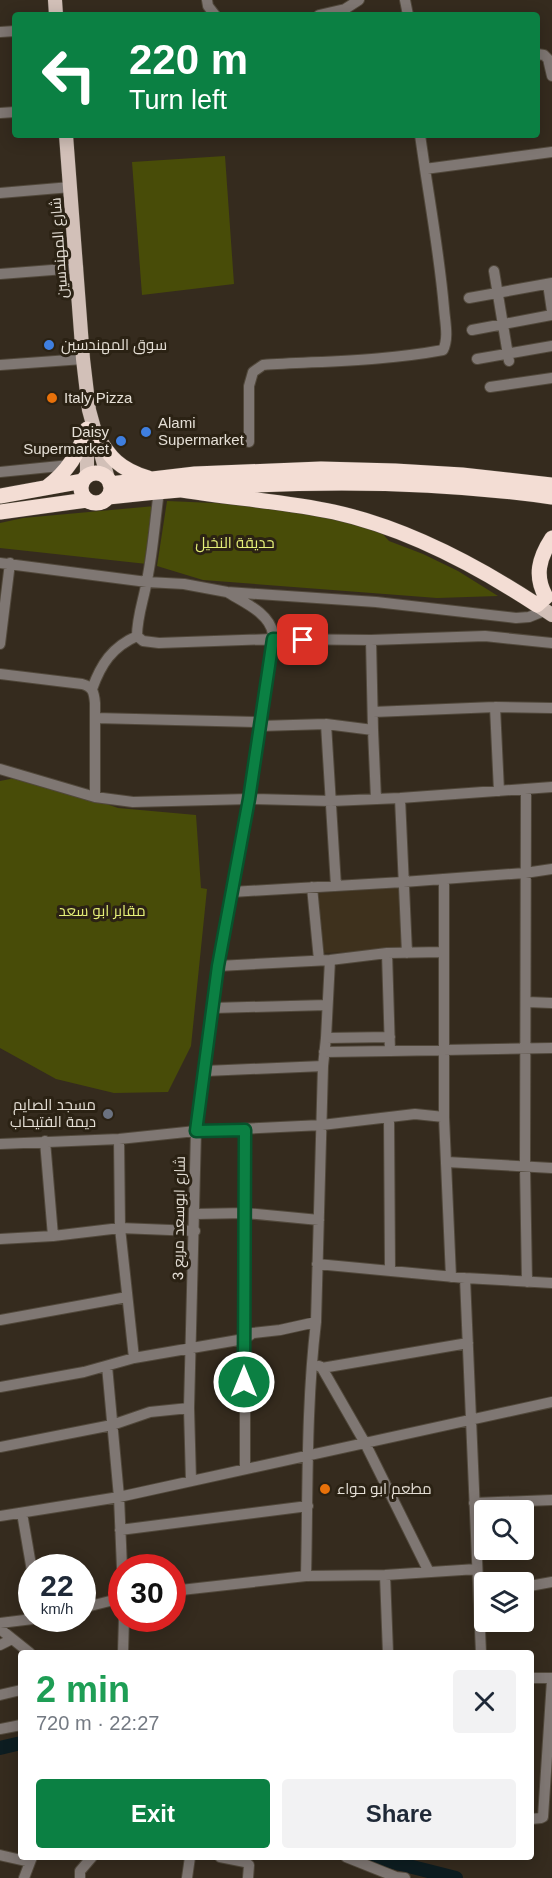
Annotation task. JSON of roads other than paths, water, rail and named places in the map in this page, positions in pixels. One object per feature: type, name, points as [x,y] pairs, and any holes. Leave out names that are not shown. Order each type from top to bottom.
[{"type":"highway","points":[[44,489],[70,465],[91,431],[116,463],[155,485],[221,497],[297,505],[357,518],[403,534],[443,552],[546,606]]},
{"type":"highway","points":[[109,486],[155,485],[249,471],[356,469],[462,475],[552,485]]},
{"type":"highway","points":[[0,496],[44,489],[98,473],[109,486]]},
{"type":"highway","points":[[85,478],[81,489],[87,500]]},
{"type":"highway","points":[[176,489],[332,482],[433,485],[552,497]]},
{"type":"highway","points":[[0,512],[87,500],[96,503],[105,500],[109,486]]},
{"type":"highway","points":[[546,606],[539,583],[539,564],[552,538]]},
{"type":"main road","name":"شارع المهندسين","points":[[66,138],[78,268],[83,359],[91,431]]},
{"type":"main road","points":[[85,478],[91,431]]},
{"type":"main road","points":[[91,431],[109,486]]},
{"type":"street","points":[[332,12],[345,9],[359,0]]},
{"type":"street","points":[[540,54],[549,59],[552,76]]},
{"type":"street","points":[[249,442],[249,386],[253,372],[263,365],[361,360],[420,354],[443,350],[446,345],[442,277],[420,138]]},
{"type":"street","points":[[425,169],[552,152]]},
{"type":"street","points":[[0,193],[71,188]]},
{"type":"street","points":[[0,274],[78,268]]},
{"type":"street","points":[[494,271],[508,358]]},
{"type":"street","points":[[469,298],[550,284],[552,313],[472,330]]},
{"type":"street","points":[[477,359],[508,358],[552,346]]},
{"type":"street","points":[[0,365],[83,359]]},
{"type":"street","points":[[490,387],[552,378]]},
{"type":"street","points":[[0,472],[70,465]]},
{"type":"street","points":[[137,636],[140,607],[147,582],[155,485]]},
{"type":"street","points":[[0,644],[5,563],[147,582],[184,584],[227,592],[388,603],[516,618],[529,617],[546,606]]},
{"type":"street","points":[[227,592],[256,610],[267,620],[273,628],[273,639]]},
{"type":"street","points":[[137,636],[143,641],[159,643],[485,636],[552,643]]},
{"type":"street","points":[[95,797],[95,718],[92,689],[106,658],[124,641],[137,636]]},
{"type":"street","name":"شارع ابوسعد مربع 3","points":[[191,1481],[189,1408],[196,1131],[218,966],[249,799],[273,639]]},
{"type":"street","points":[[371,640],[376,799]]},
{"type":"street","points":[[0,674],[82,684],[92,689]]},
{"type":"street","points":[[373,712],[495,707],[552,708]]},
{"type":"street","points":[[495,707],[499,791]]},
{"type":"street","points":[[95,718],[326,724],[373,730]]},
{"type":"street","points":[[326,724],[336,886]]},
{"type":"street","points":[[0,769],[95,797],[133,802],[249,799],[331,801],[552,787]]},
{"type":"street","points":[[526,789],[527,1282]]},
{"type":"street","points":[[400,798],[407,953]]},
{"type":"street","points":[[232,891],[403,882],[552,869]]},
{"type":"street","points":[[444,879],[444,1117],[451,1277]]},
{"type":"street","points":[[306,1576],[311,1361],[316,1322],[323,1066],[327,1005],[324,960],[312,887]]},
{"type":"street","points":[[218,966],[324,960],[387,953],[443,952]]},
{"type":"street","points":[[387,953],[390,1051]]},
{"type":"street","points":[[527,1002],[552,1003]]},
{"type":"street","points":[[213,1008],[327,1005]]},
{"type":"street","points":[[326,1038],[390,1037]]},
{"type":"street","points":[[324,1052],[552,1048]]},
{"type":"street","points":[[205,1071],[323,1066]]},
{"type":"street","points":[[0,1144],[119,1139],[196,1131],[322,1125],[415,1114],[444,1117]]},
{"type":"street","points":[[389,1118],[390,1271]]},
{"type":"street","points":[[245,1130],[245,1469]]},
{"type":"street","points":[[119,1139],[120,1228],[134,1358]]},
{"type":"street","points":[[45,1142],[53,1236]]},
{"type":"street","points":[[447,1162],[552,1168]]},
{"type":"street","points":[[195,1214],[245,1213],[320,1220]]},
{"type":"street","points":[[0,1239],[53,1236],[120,1228],[195,1231]]},
{"type":"street","points":[[317,1264],[451,1277],[552,1283]]},
{"type":"street","points":[[465,1278],[474,1503]]},
{"type":"street","points":[[0,1320],[127,1297]]},
{"type":"street","points":[[0,1387],[84,1372],[134,1358],[244,1339],[253,1333],[316,1322]]},
{"type":"street","points":[[322,1368],[468,1342]]},
{"type":"street","points":[[311,1361],[322,1368],[365,1443],[429,1572]]},
{"type":"street","points":[[107,1366],[121,1554]]},
{"type":"street","points":[[0,1516],[118,1497],[552,1402]]},
{"type":"street","points":[[0,1447],[112,1425],[150,1412],[189,1408]]},
{"type":"street","points":[[534,1501],[552,1500]]},
{"type":"street","points":[[120,1530],[308,1506]]},
{"type":"street","points":[[21,1513],[29,1554]]},
{"type":"street","points":[[477,1560],[477,1572]]},
{"type":"street","points":[[186,1589],[306,1576],[385,1575],[477,1569]]},
{"type":"street","points":[[385,1575],[388,1650]]},
{"type":"street","points":[[534,1585],[552,1582]]},
{"type":"street","points":[[0,1623],[18,1621]]},
{"type":"street","points":[[0,1629],[26,1650]]},
{"type":"street","points":[[123,1650],[124,1632]]},
{"type":"street","points":[[481,1632],[481,1650]]},
{"type":"street","points":[[0,1645],[12,1639]]},
{"type":"street","points":[[534,1678],[552,1679],[543,1816],[534,1819]]},
{"type":"street","points":[[0,1695],[18,1691]]},
{"type":"street","points":[[0,1729],[18,1726]]},
{"type":"street","points":[[0,1855],[18,1858]]},
{"type":"street","points":[[24,1878],[31,1860]]},
{"type":"street","points":[[80,1878],[80,1871],[90,1860]]},
{"type":"street","points":[[186,1878],[189,1860]]},
{"type":"street","points":[[235,1860],[249,1864],[248,1878]]},
{"type":"street","points":[[354,1860],[399,1878]]},
{"type":"waterway","points":[[0,1748],[18,1744]]},
{"type":"waterway","points":[[385,1860],[456,1878]]},
{"type":"place","name":"سوق المهندسين","points":[[49,345]]},
{"type":"place","name":"Italy Pizza","points":[[52,398]]},
{"type":"place","name":"Alami Supermarket","points":[[146,432]]},
{"type":"place","name":"Daisy Supermarket","points":[[121,441]]},
{"type":"place","name":"مسجد الصايم ديمة الفتيحاب","points":[[108,1114]]},
{"type":"place","name":"مطعم ابو حواء","points":[[325,1489]]},
{"type":"park label","name":"حديقة النخيل","points":[[235,543]]},
{"type":"park label","name":"مقابر ابو سعد","points":[[102,911]]}]
